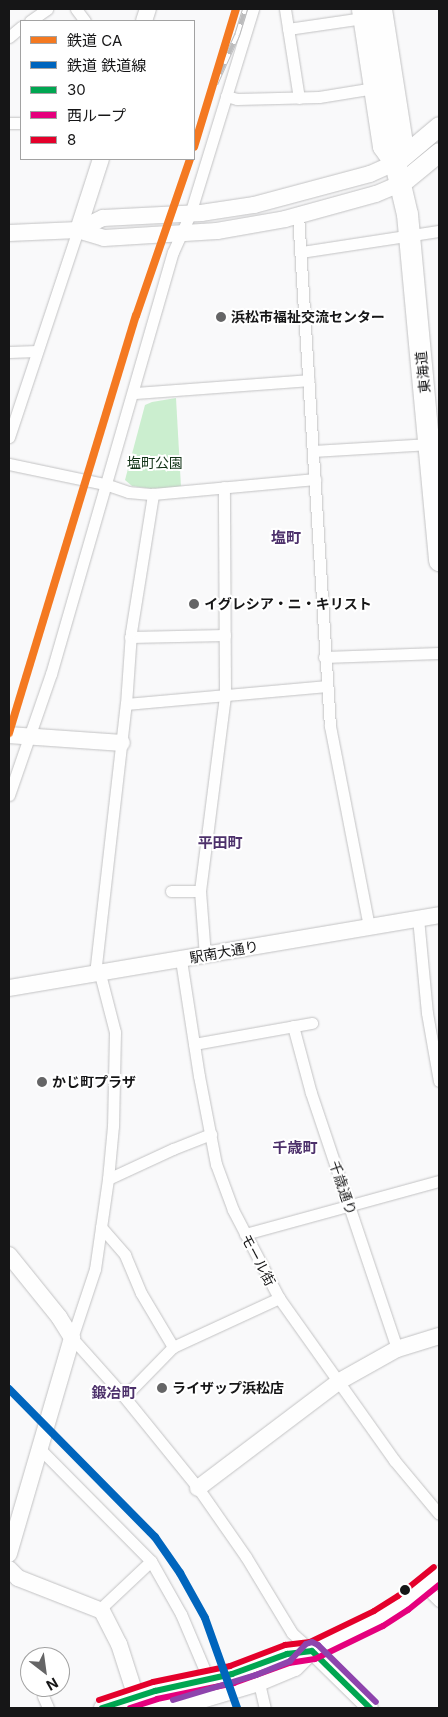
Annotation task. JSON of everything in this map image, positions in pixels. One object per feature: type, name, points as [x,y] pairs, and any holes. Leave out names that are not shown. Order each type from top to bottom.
[{"type":"highway","points":[[369,12],[374,88],[383,146],[395,163]]},
{"type":"highway","points":[[369,12],[402,143],[395,163]]},
{"type":"highway","name":"東海道","points":[[395,163],[407,214],[433,440],[439,555]]},
{"type":"main road","points":[[395,163],[439,126]]},
{"type":"main road","points":[[400,184],[439,152]]},
{"type":"street","points":[[31,20],[47,9]]},
{"type":"street","points":[[76,9],[84,20]]},
{"type":"street","points":[[9,795],[51,674],[105,484],[134,393],[173,252],[190,214],[252,9]]},
{"type":"street","points":[[285,9],[299,98]]},
{"type":"street","points":[[288,30],[369,12]]},
{"type":"street","points":[[9,36],[20,29]]},
{"type":"street","points":[[226,96],[237,99],[319,97],[374,88]]},
{"type":"street","points":[[9,437],[101,160]]},
{"type":"street","points":[[78,230],[103,218],[190,214],[228,210],[280,200],[370,174],[395,163]]},
{"type":"street","points":[[9,233],[78,230],[104,238],[244,228],[376,194],[400,184]]},
{"type":"street","points":[[298,215],[316,479],[324,657],[330,726],[369,926]]},
{"type":"street","points":[[301,252],[439,231]]},
{"type":"street","points":[[9,352],[38,351]]},
{"type":"street","points":[[134,393],[309,380]]},
{"type":"street","points":[[314,451],[433,440]]},
{"type":"street","points":[[9,464],[105,484],[128,492],[153,494],[316,479]]},
{"type":"street","points":[[205,956],[200,891],[226,695],[224,487]]},
{"type":"street","points":[[9,1554],[41,1450],[72,1338],[95,1269],[102,1227],[113,1126],[115,1032],[98,974],[126,704],[130,637],[153,494]]},
{"type":"street","points":[[130,637],[225,636]]},
{"type":"street","points":[[324,657],[439,652]]},
{"type":"street","points":[[126,704],[327,686]]},
{"type":"street","points":[[9,735],[122,742]]},
{"type":"street","points":[[171,891],[200,891]]},
{"type":"street","name":"駅南大通り","points":[[9,988],[439,915]]},
{"type":"street","points":[[418,918],[427,1013],[439,1081]]},
{"type":"street","name":"モール街","points":[[181,960],[216,1164],[233,1210],[279,1298],[394,1460],[439,1514]]},
{"type":"street","points":[[194,1044],[312,1023]]},
{"type":"street","name":"千歳通り","points":[[293,1026],[311,1093],[397,1349]]},
{"type":"street","points":[[108,1179],[211,1134]]},
{"type":"street","points":[[245,1234],[439,1180]]},
{"type":"street","points":[[102,1227],[125,1255],[141,1293],[173,1347]]},
{"type":"street","points":[[9,1255],[59,1316],[72,1338],[122,1394],[198,1488],[246,1557],[292,1634],[370,1708]]},
{"type":"street","points":[[122,1394],[132,1389],[173,1347],[279,1298]]},
{"type":"street","points":[[198,1488],[338,1382],[397,1349],[439,1336]]},
{"type":"street","points":[[41,1450],[151,1562],[181,1614],[209,1680]]},
{"type":"street","points":[[100,1609],[151,1562]]},
{"type":"street","points":[[9,1569],[18,1578],[100,1609],[118,1644],[137,1702]]},
{"type":"street","points":[[137,1702],[173,1686],[209,1680],[287,1654],[312,1651],[378,1619],[425,1587],[439,1574]]},
{"type":"street","points":[[425,1587],[439,1601]]},
{"type":"street","points":[[175,1708],[205,1701],[298,1667],[312,1651]]},
{"type":"street","points":[[258,1683],[265,1708]]},
{"type":"street","points":[[102,1708],[188,1696],[205,1701]]},
{"type":"street","points":[[156,1708],[177,1703],[205,1701]]},
{"type":"green space","name":"塩町公園","points":[[176,398],[181,487],[153,489],[132,486],[125,480],[145,405]]},
{"type":"railway","points":[[215,84],[237,35],[245,9]]},
{"type":"rail line","name":"CA","points":[[195,144],[236,9]]},
{"type":"rail line","name":"CA","points":[[9,733],[136,316],[190,160]]},
{"type":"rail line","name":"鉄道線","points":[[9,1389],[155,1537],[180,1573],[205,1618],[237,1708]]},
{"type":"transit line","name":"8","points":[[99,1700],[153,1682],[230,1666],[285,1645],[310,1642],[374,1611],[398,1596],[434,1567]]},
{"type":"transit line","name":"西ループ","points":[[130,1708],[157,1699],[234,1683],[289,1663],[315,1659],[383,1626],[408,1610],[439,1585]]},
{"type":"transit line","points":[[173,1700],[256,1675],[290,1661],[306,1644],[312,1642],[318,1645],[376,1702]]},
{"type":"transit line","name":"30","points":[[312,1651],[370,1708]]},
{"type":"transit line","name":"30","points":[[102,1708],[155,1691],[232,1674],[287,1654],[312,1651]]},
{"type":"place","name":"浜松市福祉交流センター","points":[[221,317]]},
{"type":"place","name":"イグレシア・ニ・キリスト","points":[[194,604]]},
{"type":"place","name":"かじ町プラザ","points":[[42,1082]]},
{"type":"place","name":"ライザップ浜松店","points":[[162,1388]]},
{"type":"district","name":"塩町","points":[[286,538]]},
{"type":"district","name":"平田町","points":[[220,843]]},
{"type":"district","name":"千歳町","points":[[295,1148]]},
{"type":"district","name":"鍛冶町","points":[[114,1393]]}]
